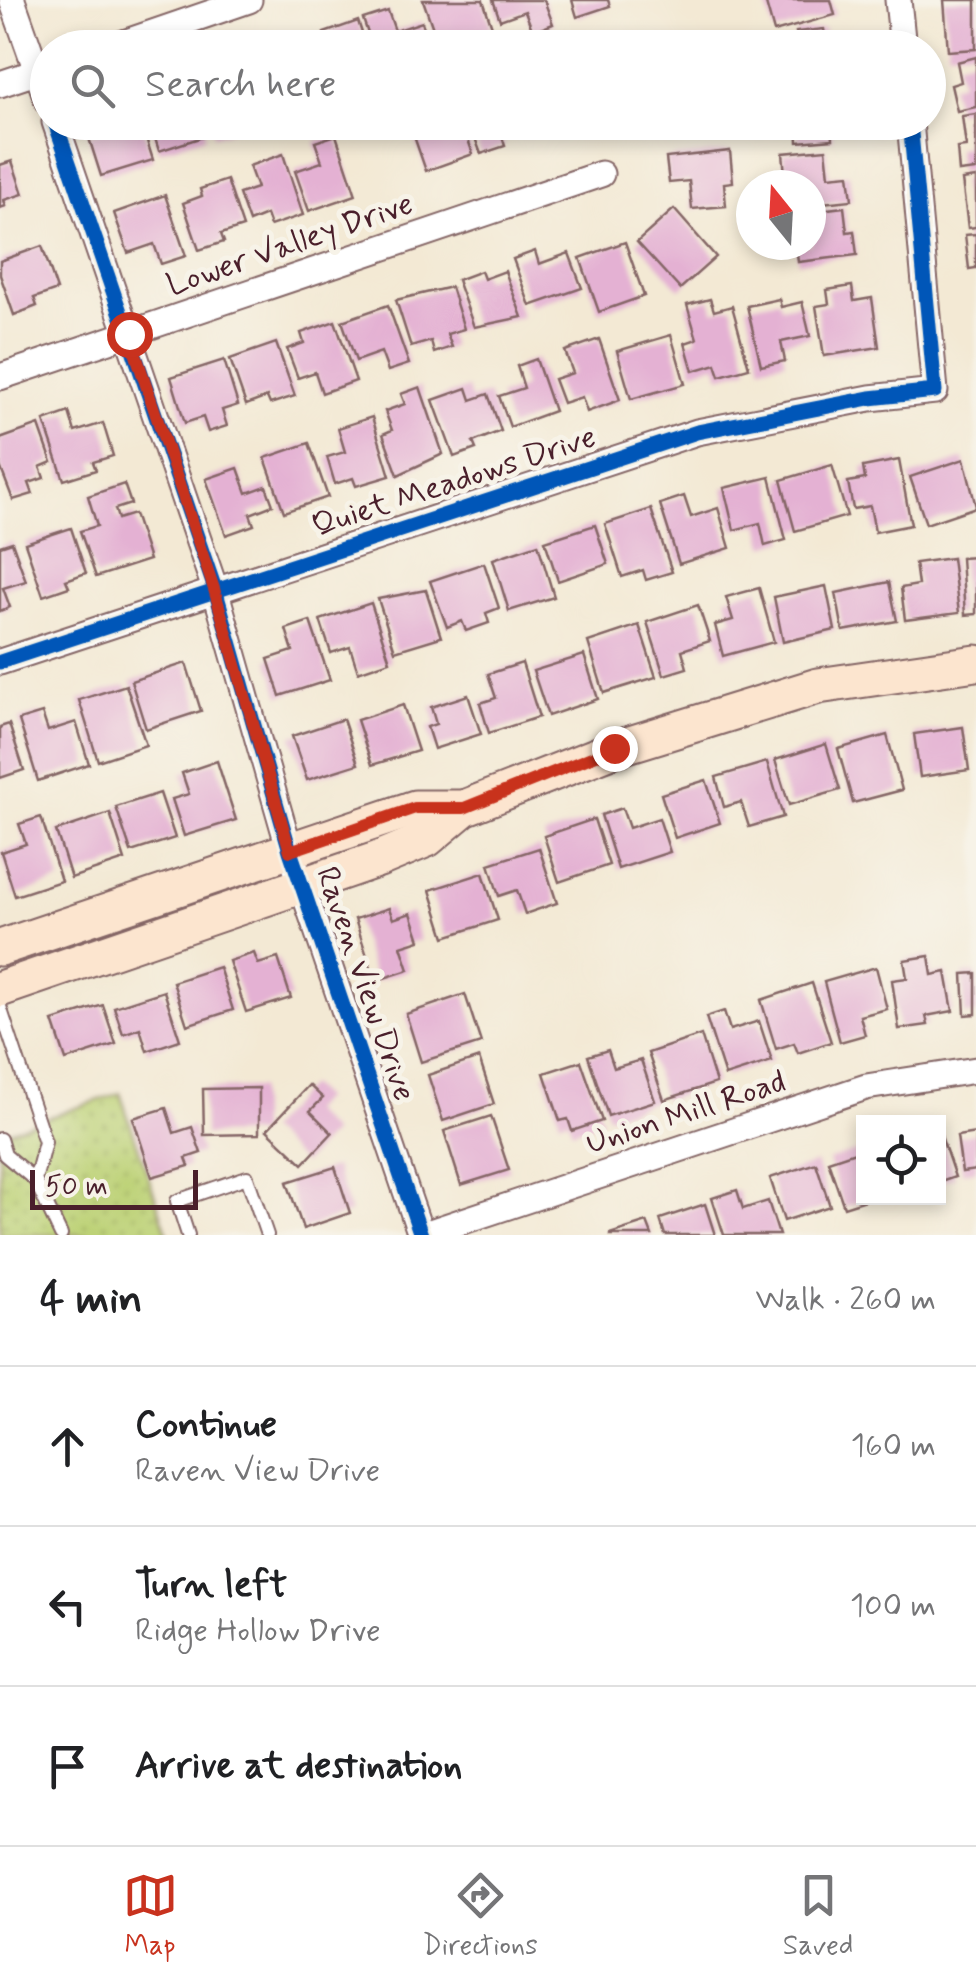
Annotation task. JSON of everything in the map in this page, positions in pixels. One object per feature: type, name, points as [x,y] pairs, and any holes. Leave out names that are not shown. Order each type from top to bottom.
[{"type":"street","points":[[12,0],[30,42]]},
{"type":"street","points":[[161,30],[249,0]]},
{"type":"street","points":[[898,0],[901,30]]},
{"type":"street","points":[[0,84],[30,74]]},
{"type":"street","name":"Raven View Drive","points":[[60,140],[214,589],[290,851],[421,1235]]},
{"type":"street","name":"Quiet Meadows Drive","points":[[0,662],[697,432],[870,398],[934,391],[912,140]]},
{"type":"street","name":"Lower Valley Drive","points":[[0,377],[601,174]]},
{"type":"street","points":[[0,989],[304,886],[427,839],[464,808],[614,748],[757,702],[864,678],[976,663]]},
{"type":"street","points":[[0,948],[415,808],[464,808]]},
{"type":"street","name":"Union Mill Road","points":[[421,1235],[866,1087],[976,1070]]},
{"type":"lane","points":[[0,1007],[44,1142],[35,1180]]},
{"type":"lane","points":[[0,1139],[6,1155],[35,1180],[61,1235]]},
{"type":"lane","points":[[188,1235],[177,1201],[247,1177],[267,1235]]},
{"type":"green space","points":[[120,1093],[168,1235],[0,1235],[0,1134]]},
{"type":"building","points":[[423,0],[483,0],[492,27],[483,30],[433,30]]},
{"type":"building","points":[[493,0],[544,0],[553,24],[532,30],[525,11],[500,20]]},
{"type":"building","points":[[572,0],[608,0],[610,6],[577,17]]},
{"type":"building","points":[[765,0],[831,0],[835,15],[773,30]]},
{"type":"building","points":[[944,0],[976,0],[976,49],[948,51]]},
{"type":"building","points":[[388,11],[395,30],[367,30],[363,19]]},
{"type":"building","points":[[358,21],[361,30],[332,30]]},
{"type":"building","points":[[422,22],[425,30],[398,30]]},
{"type":"building","points":[[976,57],[976,107],[957,111],[951,85],[961,82],[957,62]]},
{"type":"building","points":[[976,114],[976,170],[959,172],[957,148],[966,147],[962,116]]},
{"type":"building","points":[[90,140],[147,140],[153,160],[101,176]]},
{"type":"building","points":[[156,140],[193,140],[159,151]]},
{"type":"building","points":[[338,140],[356,195],[309,211],[295,171],[322,162],[315,142]]},
{"type":"building","points":[[415,140],[468,140],[473,154],[426,171]]},
{"type":"building","points":[[476,140],[503,140],[505,146],[481,154]]},
{"type":"building","points":[[826,149],[829,176],[849,174],[852,200],[826,203],[826,170],[785,170],[783,153]]},
{"type":"building","points":[[730,151],[733,182],[724,183],[726,206],[692,209],[689,181],[669,183],[666,158]]},
{"type":"building","points":[[283,154],[303,215],[270,226],[266,215],[249,222],[239,194],[257,188],[249,166]]},
{"type":"building","points":[[12,161],[23,194],[4,200],[6,206],[0,208],[0,165]]},
{"type":"building","points":[[976,178],[976,227],[968,228],[962,180]]},
{"type":"building","points":[[227,180],[243,227],[221,234],[224,242],[199,250],[183,203],[202,196],[200,189]]},
{"type":"building","points":[[165,195],[186,256],[161,264],[154,244],[128,253],[114,213]]},
{"type":"building","points":[[844,207],[847,232],[854,231],[857,255],[826,259],[826,209]]},
{"type":"building","points":[[674,209],[716,257],[680,289],[637,242]]},
{"type":"building","points":[[976,234],[976,268],[969,269],[965,235]]},
{"type":"building","points":[[625,242],[644,296],[599,312],[580,258]]},
{"type":"building","points":[[42,246],[57,290],[34,298],[37,306],[14,315],[0,275],[0,261]]},
{"type":"building","points":[[535,251],[539,264],[569,253],[582,288],[530,306],[513,259]]},
{"type":"building","points":[[481,271],[484,279],[505,271],[522,317],[474,327],[457,280]]},
{"type":"building","points":[[852,286],[854,301],[872,298],[879,347],[824,356],[816,306],[829,304],[827,290]]},
{"type":"building","points":[[451,287],[464,329],[447,334],[452,347],[434,353],[431,341],[411,347],[396,300]]},
{"type":"building","points":[[710,299],[714,311],[732,306],[749,368],[720,376],[716,364],[693,371],[685,343],[697,339],[687,305]]},
{"type":"building","points":[[779,299],[781,307],[802,302],[810,336],[781,342],[785,361],[761,366],[747,306]]},
{"type":"building","points":[[388,305],[409,364],[388,371],[381,352],[356,361],[342,321]]},
{"type":"building","points":[[335,321],[356,381],[322,393],[315,372],[298,378],[287,349],[304,343],[301,333]]},
{"type":"building","points":[[671,335],[685,384],[631,399],[617,351]]},
{"type":"building","points":[[599,339],[620,400],[587,412],[582,397],[563,403],[554,379],[573,373],[565,351]]},
{"type":"building","points":[[276,343],[295,396],[270,404],[267,397],[246,405],[230,359]]},
{"type":"building","points":[[536,359],[554,411],[510,427],[499,396],[524,388],[517,366]]},
{"type":"building","points":[[224,360],[238,405],[222,410],[227,426],[208,432],[203,417],[185,423],[171,377]]},
{"type":"building","points":[[420,387],[443,454],[398,475],[383,434],[392,430],[385,411],[405,404],[401,394]]},
{"type":"building","points":[[467,388],[471,400],[488,394],[501,431],[473,442],[476,449],[454,457],[433,400]]},
{"type":"building","points":[[69,412],[75,432],[103,423],[113,456],[93,462],[96,470],[64,480],[44,421]]},
{"type":"building","points":[[372,417],[390,476],[356,486],[353,478],[335,484],[327,457],[345,452],[338,428]]},
{"type":"building","points":[[39,425],[52,462],[40,467],[44,478],[29,483],[33,494],[13,500],[0,466],[0,439]]},
{"type":"building","points":[[309,443],[328,497],[284,512],[265,458]]},
{"type":"building","points":[[964,459],[976,507],[926,524],[910,477]]},
{"type":"building","points":[[899,460],[911,525],[875,532],[870,506],[853,509],[848,482],[865,479],[863,467]]},
{"type":"building","points":[[832,465],[847,516],[795,531],[781,480]]},
{"type":"building","points":[[238,468],[247,493],[266,486],[273,505],[250,514],[254,525],[226,535],[206,479]]},
{"type":"building","points":[[770,477],[786,540],[765,546],[760,523],[734,530],[724,488]]},
{"type":"building","points":[[124,484],[131,504],[115,509],[118,519],[134,514],[149,560],[96,577],[80,531],[97,526],[88,496]]},
{"type":"building","points":[[684,496],[691,517],[718,508],[730,548],[679,564],[660,504]]},
{"type":"building","points":[[651,509],[672,572],[646,580],[643,570],[622,577],[605,524]]},
{"type":"building","points":[[595,525],[608,564],[558,581],[545,541]]},
{"type":"building","points":[[71,528],[86,573],[66,580],[69,587],[43,596],[25,543]]},
{"type":"building","points":[[12,542],[26,581],[3,588],[10,607],[0,611],[0,546]]},
{"type":"building","points":[[538,544],[554,597],[509,611],[493,559]]},
{"type":"building","points":[[976,557],[976,614],[965,615],[961,558]]},
{"type":"building","points":[[952,558],[959,613],[905,620],[901,588],[918,585],[915,563]]},
{"type":"building","points":[[484,563],[499,608],[486,613],[489,623],[466,631],[462,621],[447,627],[430,581]]},
{"type":"building","points":[[889,582],[897,621],[843,631],[836,593]]},
{"type":"building","points":[[826,586],[835,630],[783,642],[774,597]]},
{"type":"building","points":[[759,588],[774,642],[723,656],[715,625],[733,620],[726,597]]},
{"type":"building","points":[[426,590],[441,637],[395,651],[378,599]]},
{"type":"building","points":[[371,603],[390,661],[358,672],[350,647],[331,653],[320,620]]},
{"type":"building","points":[[698,605],[710,641],[682,650],[687,668],[664,675],[647,622]]},
{"type":"building","points":[[310,621],[330,680],[280,696],[268,659],[293,651],[286,629]]},
{"type":"building","points":[[639,625],[656,677],[604,693],[588,642]]},
{"type":"building","points":[[584,655],[598,699],[548,716],[533,671]]},
{"type":"building","points":[[186,663],[201,711],[146,729],[131,681]]},
{"type":"building","points":[[522,663],[539,717],[489,733],[480,703],[496,698],[488,674]]},
{"type":"building","points":[[126,685],[146,745],[98,761],[79,700]]},
{"type":"building","points":[[468,695],[481,734],[434,749],[427,727],[436,724],[431,707]]},
{"type":"building","points":[[403,705],[418,751],[372,765],[357,720]]},
{"type":"building","points":[[42,713],[48,731],[76,722],[89,764],[38,781],[19,720]]},
{"type":"building","points":[[343,719],[358,764],[307,780],[292,736]]},
{"type":"building","points":[[9,724],[24,770],[0,778],[0,727]]},
{"type":"building","points":[[963,727],[969,770],[920,777],[914,734]]},
{"type":"building","points":[[887,735],[902,790],[853,803],[838,749]]},
{"type":"building","points":[[826,744],[840,790],[789,805],[775,760]]},
{"type":"building","points":[[217,761],[236,820],[184,836],[172,799],[189,794],[182,773]]},
{"type":"building","points":[[767,762],[783,817],[749,827],[741,802],[724,807],[716,777]]},
{"type":"building","points":[[706,780],[720,823],[675,838],[661,794]]},
{"type":"building","points":[[160,793],[175,838],[131,852],[116,807]]},
{"type":"building","points":[[622,808],[629,828],[659,818],[670,852],[618,869],[601,815]]},
{"type":"building","points":[[110,813],[125,860],[71,878],[56,831]]},
{"type":"building","points":[[41,817],[61,881],[15,896],[1,852],[26,844],[19,824]]},
{"type":"building","points":[[594,819],[609,865],[559,882],[544,836]]},
{"type":"building","points":[[539,848],[557,903],[525,914],[517,890],[499,896],[489,864]]},
{"type":"building","points":[[483,873],[498,920],[445,937],[430,890]]},
{"type":"building","points":[[389,908],[393,919],[411,913],[420,940],[401,946],[409,970],[375,981],[355,919]]},
{"type":"building","points":[[254,953],[258,964],[278,958],[291,998],[246,1012],[229,961]]},
{"type":"building","points":[[929,956],[932,975],[946,972],[953,1011],[926,1016],[928,1025],[899,1029],[892,980],[907,978],[904,960]]},
{"type":"building","points":[[219,967],[233,1010],[187,1025],[173,982]]},
{"type":"building","points":[[876,967],[887,1009],[860,1016],[865,1035],[840,1042],[824,982]]},
{"type":"building","points":[[976,973],[976,1014],[965,1015],[963,974]]},
{"type":"building","points":[[812,983],[831,1042],[798,1053],[794,1043],[776,1049],[761,1000]]},
{"type":"building","points":[[164,991],[180,1040],[147,1051],[140,1028],[123,1034],[114,1007]]},
{"type":"building","points":[[465,994],[481,1043],[421,1062],[406,1014]]},
{"type":"building","points":[[103,1005],[116,1044],[66,1060],[53,1021]]},
{"type":"building","points":[[724,1011],[730,1030],[759,1021],[772,1061],[725,1076],[706,1017]]},
{"type":"building","points":[[701,1035],[716,1083],[664,1100],[648,1053]]},
{"type":"building","points":[[608,1050],[614,1068],[641,1060],[655,1101],[608,1116],[588,1056]]},
{"type":"building","points":[[479,1058],[494,1104],[443,1121],[428,1075]]},
{"type":"building","points":[[581,1061],[602,1121],[572,1131],[568,1119],[560,1121],[544,1073]]},
{"type":"building","points":[[309,1085],[323,1098],[310,1111],[332,1133],[303,1164],[267,1130]]},
{"type":"building","points":[[259,1088],[259,1134],[204,1135],[203,1089]]},
{"type":"building","points":[[166,1108],[174,1133],[192,1127],[201,1153],[186,1158],[189,1166],[152,1177],[133,1118]]},
{"type":"building","points":[[491,1116],[509,1170],[461,1185],[444,1131]]},
{"type":"building","points":[[976,1133],[976,1170],[962,1172],[957,1136]]},
{"type":"building","points":[[946,1151],[955,1177],[946,1180]]},
{"type":"building","points":[[856,1152],[856,1203],[844,1207],[828,1161]]},
{"type":"building","points":[[816,1163],[830,1206],[784,1221],[770,1178]]},
{"type":"building","points":[[335,1167],[350,1213],[303,1229],[287,1182]]},
{"type":"building","points":[[737,1190],[743,1209],[768,1201],[779,1235],[724,1235],[712,1198]]},
{"type":"building","points":[[705,1204],[715,1235],[665,1235],[660,1219]]},
{"type":"building","points":[[647,1222],[652,1235],[610,1235],[610,1234]]},
{"type":"cycle path","points":[[61,140],[215,589],[290,851],[421,1235]]},
{"type":"cycle path","points":[[0,662],[697,432],[870,398],[935,391],[912,140]]},
{"type":"route","points":[[129,334],[214,589],[290,851],[415,808],[464,808],[614,748]]}]
